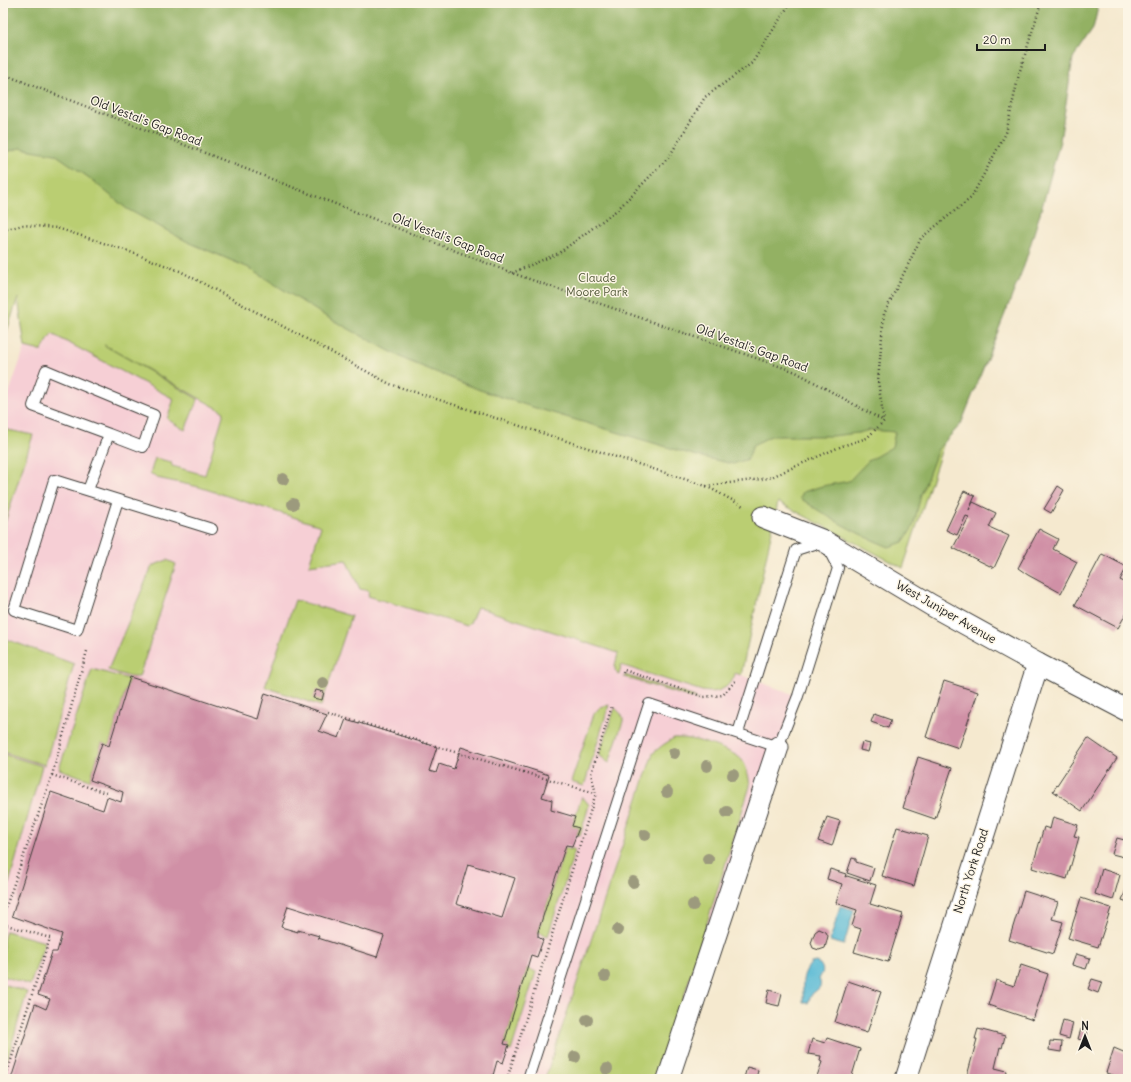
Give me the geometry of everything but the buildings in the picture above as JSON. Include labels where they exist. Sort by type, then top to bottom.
[{"type":"street","name":"West Juniper Avenue","points":[[763,517],[824,541],[931,605],[1038,664],[1128,711]]},
{"type":"street","name":"North York Road","points":[[906,1079],[1038,664]]},
{"type":"street","points":[[668,1079],[778,747]]},
{"type":"lane","points":[[46,370],[154,415],[143,447],[109,434],[33,406],[46,370]]},
{"type":"lane","points":[[88,490],[109,434]]},
{"type":"lane","points":[[118,500],[77,630],[14,610],[54,480],[212,529]]},
{"type":"lane","points":[[528,1079],[649,704],[778,747],[798,696],[838,568],[824,541],[796,550],[738,733]]},
{"type":"path","points":[[512,273],[559,253],[617,210],[669,157],[705,97],[752,63],[788,5],[793,3]]},
{"type":"path","points":[[706,486],[769,478],[842,446],[866,438],[884,421],[878,382],[884,314],[921,238],[971,198],[1006,134],[1019,74],[1041,3]]},
{"type":"path","name":"Old Vestal's Gap Road","points":[[3,74],[512,273],[796,372],[884,421]]},
{"type":"path","points":[[3,230],[23,225],[57,228],[125,250],[180,271],[390,384],[706,486],[763,517]]},
{"type":"path","points":[[3,915],[52,774],[87,651]]},
{"type":"path","points":[[623,674],[624,670],[704,697],[723,695],[737,679]]},
{"type":"path","points":[[507,1079],[596,793],[591,774],[612,706]]},
{"type":"path","points":[[328,712],[596,793]]},
{"type":"path","points":[[52,774],[106,793]]},
{"type":"path","points":[[3,924],[50,938],[5,1079]]},
{"type":"shaded area","points":[[18,297],[224,412],[741,675],[798,696],[668,1079],[3,1079],[3,410],[25,347]]},
{"type":"green space","points":[[3,3],[949,427],[903,568],[778,502],[741,675],[735,673],[734,678],[726,687],[718,691],[710,692],[702,691],[621,665],[619,675],[615,671],[618,653],[477,607],[470,623],[467,626],[368,596],[369,591],[360,589],[346,560],[309,565],[321,526],[199,487],[157,478],[150,474],[155,458],[171,462],[172,466],[205,475],[224,412],[104,345],[198,399],[185,430],[167,419],[174,399],[52,334],[42,350],[25,347],[18,298],[3,342]]},
{"type":"green space","name":"Claude Moore Park","points":[[3,3],[1099,3],[1093,29],[1073,58],[1060,141],[1024,266],[961,424],[938,449],[921,495],[913,527],[903,542],[889,547],[843,525],[800,498],[803,492],[822,486],[849,481],[868,461],[892,447],[895,432],[870,430],[832,436],[771,436],[753,445],[748,459],[733,464],[697,456],[529,406],[480,390],[406,360],[325,316],[249,268],[188,242],[127,209],[88,177],[55,154],[20,148],[3,153]]},
{"type":"green space","points":[[3,429],[33,435],[3,529]]},
{"type":"green space","points":[[167,560],[176,564],[139,677],[130,677],[108,670],[152,566]]},
{"type":"green space","points":[[295,600],[351,616],[321,706],[265,687]]},
{"type":"green space","points":[[3,638],[74,664],[45,765],[3,752]]},
{"type":"green space","points":[[92,669],[129,679],[109,746],[102,743],[90,780],[59,769]]},
{"type":"green space","points":[[625,675],[695,697],[698,700],[624,677]]},
{"type":"green space","points":[[609,705],[584,786],[571,782],[594,714],[600,707]]},
{"type":"green space","points":[[615,708],[622,715],[623,721],[609,763],[599,755]]},
{"type":"green space","points":[[674,738],[695,740],[733,753],[742,760],[750,786],[658,1079],[545,1079],[653,753]]},
{"type":"green space","points":[[3,754],[42,766],[8,887],[3,885]]},
{"type":"green space","points":[[582,796],[589,805],[580,836],[577,835],[579,828],[572,826]]},
{"type":"green space","points":[[565,848],[575,850],[548,936],[538,932]]},
{"type":"green space","points":[[6,931],[45,942],[30,985],[3,976],[3,940]]},
{"type":"green space","points":[[527,968],[536,972],[511,1051],[507,1050],[508,1045],[504,1044]]},
{"type":"green space","points":[[3,984],[27,992],[3,1074]]},
{"type":"water","points":[[840,906],[854,910],[844,945],[830,941]]},
{"type":"water","points":[[816,962],[820,964],[822,968],[819,979],[820,986],[812,994],[808,1003],[803,1003],[803,978],[811,963]]}]
